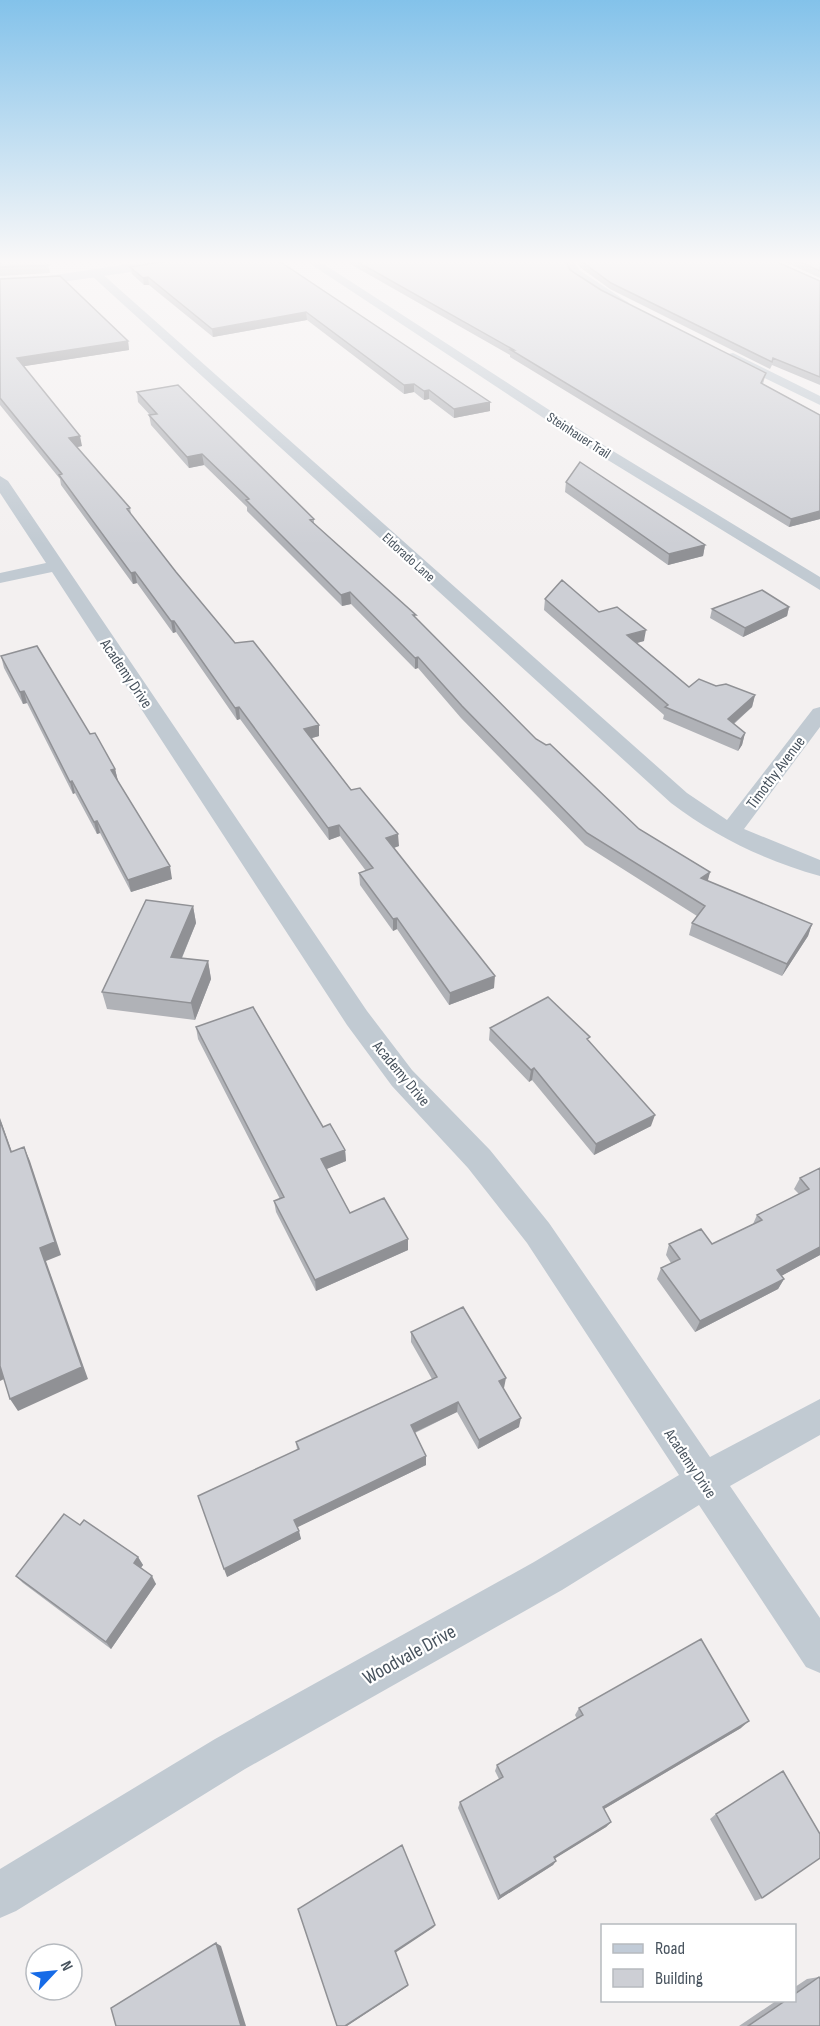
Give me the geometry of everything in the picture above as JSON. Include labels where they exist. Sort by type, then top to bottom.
[{"type":"street","name":"Eldorado Lane","points":[[187,356],[679,798],[710,823],[786,858],[820,868]]},
{"type":"street","name":"Steinhauer Trail","points":[[456,356],[603,451],[820,585]]},
{"type":"street","points":[[730,356],[819,399]]},
{"type":"street","name":"Academy Drive","points":[[0,481],[357,1018],[402,1078],[479,1159],[538,1233],[820,1653]]},
{"type":"street","points":[[0,578],[55,566]]},
{"type":"street","name":"Timothy Avenue","points":[[730,831],[820,713]]},
{"type":"street","name":"Woodvale Drive","points":[[0,1895],[230,1754],[548,1576],[703,1481],[820,1416]]},
{"type":"building","points":[[0,356],[33,356],[17,358],[80,436],[69,438],[130,508],[127,509],[235,643],[253,641],[319,725],[304,729],[351,790],[360,788],[398,834],[386,838],[495,976],[450,993],[397,918],[393,919],[359,873],[373,868],[339,825],[328,828],[239,707],[235,708],[174,621],[171,621],[135,572],[131,573],[59,475],[62,474],[0,398]]},
{"type":"building","points":[[364,356],[420,356],[490,402],[454,409],[429,390],[424,391],[414,384],[404,385]]},
{"type":"building","points":[[520,356],[731,356],[766,373],[761,383],[820,415],[820,511],[791,519]]},
{"type":"building","points":[[759,356],[820,356],[820,377],[773,358],[772,362]]},
{"type":"building","points":[[178,385],[314,519],[310,520],[416,615],[413,615],[536,739],[546,745],[550,744],[639,829],[710,872],[701,878],[812,924],[787,964],[692,923],[705,906],[587,833],[462,706],[418,657],[415,658],[350,592],[341,595],[246,500],[249,499],[202,454],[187,457],[149,415],[157,414],[137,392]]},
{"type":"building","points":[[580,462],[705,545],[669,554],[566,482]]},
{"type":"building","points":[[562,580],[599,612],[617,607],[646,630],[627,635],[689,687],[699,679],[716,686],[726,684],[755,695],[728,719],[745,733],[741,739],[665,707],[668,705],[545,599]]},
{"type":"building","points":[[762,590],[789,607],[745,628],[712,609]]},
{"type":"building","points":[[37,646],[90,734],[95,733],[115,769],[111,770],[170,866],[128,880],[97,821],[94,822],[72,781],[70,782],[24,691],[20,692],[1,656]]},
{"type":"building","points":[[146,900],[193,906],[171,957],[208,961],[191,1003],[102,992]]},
{"type":"building","points":[[548,997],[590,1037],[587,1039],[655,1115],[596,1144],[534,1068],[531,1070],[490,1028]]},
{"type":"building","points":[[253,1007],[323,1127],[330,1124],[345,1150],[321,1159],[350,1213],[384,1198],[408,1239],[315,1280],[274,1201],[284,1197],[196,1027]]},
{"type":"building","points":[[0,1121],[11,1152],[24,1147],[55,1242],[40,1248],[82,1367],[10,1399],[0,1366]]},
{"type":"building","points":[[820,1168],[820,1247],[777,1270],[784,1279],[700,1321],[661,1268],[680,1259],[669,1244],[701,1229],[712,1244],[762,1220],[757,1215],[809,1189],[800,1178]]},
{"type":"building","points":[[463,1307],[506,1378],[499,1381],[521,1418],[479,1440],[458,1402],[411,1425],[426,1456],[294,1520],[299,1531],[224,1569],[198,1496],[299,1449],[296,1442],[437,1377],[411,1332]]},
{"type":"building","points":[[64,1514],[80,1525],[84,1520],[138,1557],[134,1563],[152,1576],[106,1642],[16,1576]]},
{"type":"building","points":[[701,1639],[749,1721],[603,1807],[611,1822],[554,1857],[556,1861],[500,1896],[460,1802],[503,1777],[497,1765],[583,1715],[579,1708]]},
{"type":"building","points":[[783,1771],[820,1834],[820,1858],[762,1898],[716,1814]]},
{"type":"building","points":[[402,1845],[435,1925],[395,1951],[408,1985],[345,2026],[337,2026],[298,1909]]},
{"type":"building","points":[[216,1943],[241,2026],[116,2026],[111,2008]]},
{"type":"building","points":[[819,1977],[820,2026],[748,2026],[784,2002],[796,2002],[796,1993]]}]
